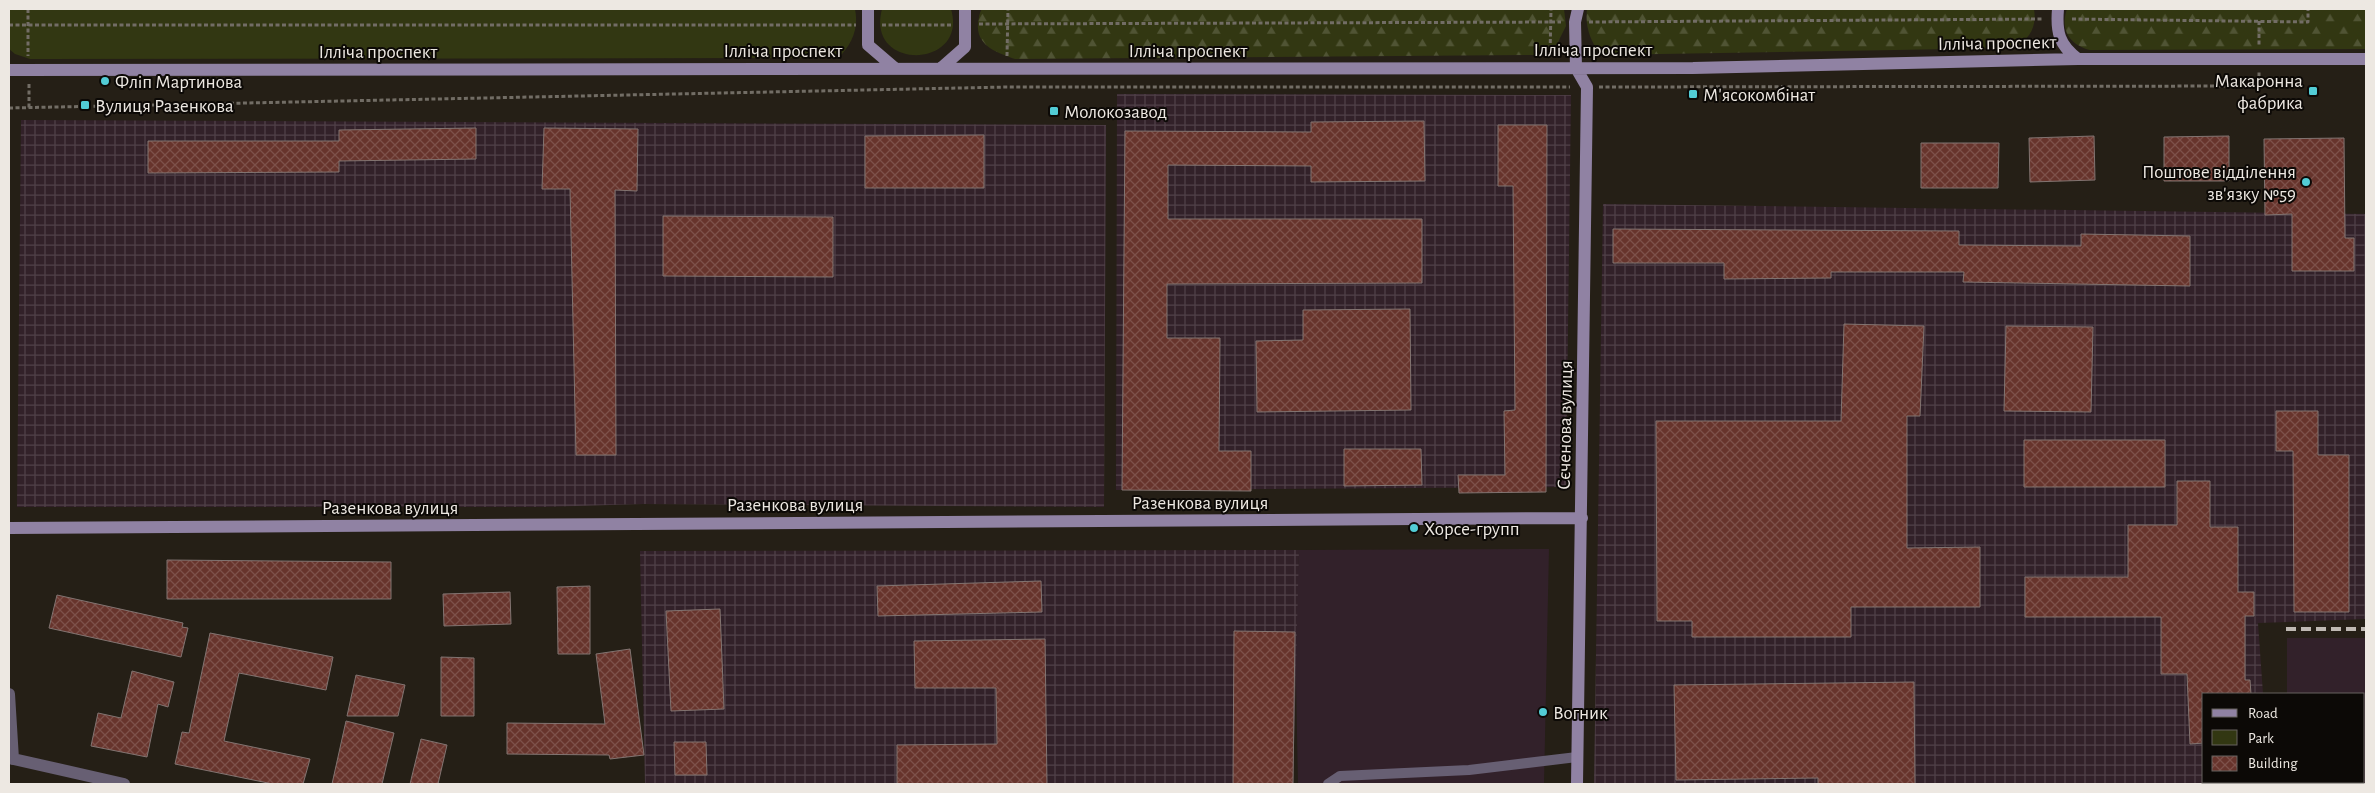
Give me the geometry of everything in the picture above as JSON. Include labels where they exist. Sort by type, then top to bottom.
[{"type":"main road","points":[[868,9],[868,45],[896,69]]},
{"type":"main road","points":[[940,69],[965,47],[965,9]]},
{"type":"main road","points":[[1578,9],[1575,22],[1576,68],[1587,87]]},
{"type":"main road","points":[[2058,14],[2061,43],[2078,59]]},
{"type":"main road","name":"Ілліча проспект","points":[[9,70],[1693,68],[2078,59],[2366,59]]},
{"type":"main road","name":"Сєченова вулиця","points":[[1577,784],[1587,87]]},
{"type":"main road","name":"Разенкова вулиця","points":[[9,528],[1582,518]]},
{"type":"street","points":[[9,694],[11,758],[124,784]]},
{"type":"lane","points":[[1328,784],[1340,776],[1469,770],[1578,757]]},
{"type":"path","points":[[1007,87],[1008,9]]},
{"type":"path","points":[[1550,87],[1551,9]]},
{"type":"path","points":[[9,25],[868,25],[1575,22],[2058,14],[2308,22],[2308,9]]},
{"type":"path","points":[[9,108],[1007,87],[2259,86]]},
{"type":"shaded area","points":[[1117,94],[1571,95],[1566,487],[1116,490]]},
{"type":"shaded area","points":[[21,120],[1106,125],[1104,507],[643,504],[544,507],[17,507]]},
{"type":"shaded area","points":[[1603,204],[2366,214],[2366,619],[2258,623],[2263,693],[2202,693],[2202,783],[2270,784],[1594,784]]},
{"type":"shaded area","points":[[1549,549],[1544,784],[1298,784],[1295,632],[1299,550]]},
{"type":"shaded area","points":[[1299,550],[1293,784],[645,784],[640,551]]},
{"type":"shaded area","points":[[2287,638],[2366,638],[2366,784],[2288,784],[2365,783],[2365,693],[2287,693]]},
{"type":"green space","points":[[9,9],[855,9],[856,23],[851,42],[838,58],[30,59],[15,54],[9,49]]},
{"type":"green space","points":[[882,9],[951,9],[953,29],[945,43],[933,52],[917,55],[901,53],[888,44],[881,30]]},
{"type":"green space","points":[[982,9],[1564,9],[1566,26],[1554,50],[1538,55],[1015,59],[995,51],[984,43],[978,32]]},
{"type":"green space","points":[[1587,9],[2034,9],[2035,16],[2033,28],[2027,38],[2011,48],[1600,55],[1589,33]]},
{"type":"green space","points":[[2067,9],[2366,9],[2366,49],[2090,50],[2077,44],[2068,35],[2065,23]]},
{"type":"building","points":[[1424,121],[1425,181],[1311,182],[1311,166],[1168,165],[1168,219],[1422,219],[1422,283],[1167,284],[1167,338],[1220,338],[1219,451],[1251,451],[1251,491],[1122,490],[1125,131],[1311,132],[1311,122]]},
{"type":"building","points":[[1498,125],[1547,125],[1546,492],[1459,493],[1458,475],[1505,475],[1504,411],[1515,410],[1513,186],[1498,186]]},
{"type":"building","points":[[476,128],[476,159],[339,161],[339,172],[148,173],[148,141],[339,141],[339,130]]},
{"type":"building","points":[[544,128],[638,129],[637,191],[615,190],[616,455],[576,455],[570,189],[542,189]]},
{"type":"building","points":[[984,135],[984,188],[865,188],[865,136]]},
{"type":"building","points":[[2094,136],[2095,180],[2030,182],[2029,138]]},
{"type":"building","points":[[2229,136],[2229,181],[2164,181],[2164,137]]},
{"type":"building","points":[[2344,138],[2345,238],[2354,238],[2354,271],[2292,271],[2292,214],[2265,215],[2264,139]]},
{"type":"building","points":[[1921,143],[1999,143],[1998,188],[1921,188]]},
{"type":"building","points":[[663,216],[833,217],[833,277],[663,276]]},
{"type":"building","points":[[1613,229],[1959,231],[1959,245],[2081,246],[2081,234],[2190,236],[2190,286],[1963,282],[1964,272],[1831,272],[1831,278],[1724,279],[1724,263],[1613,263]]},
{"type":"building","points":[[1410,309],[1411,410],[1257,412],[1256,341],[1303,340],[1303,310]]},
{"type":"building","points":[[1844,324],[1924,326],[1920,416],[1907,416],[1907,548],[1980,547],[1980,607],[1851,607],[1851,637],[1692,637],[1692,621],[1657,621],[1656,421],[1841,421]]},
{"type":"building","points":[[2006,326],[2093,327],[2091,412],[2004,411]]},
{"type":"building","points":[[2276,411],[2318,411],[2318,455],[2349,455],[2349,612],[2294,612],[2293,451],[2276,451]]},
{"type":"building","points":[[2024,440],[2165,440],[2165,487],[2024,487]]},
{"type":"building","points":[[1344,449],[1421,449],[1422,485],[1344,486]]},
{"type":"building","points":[[2177,481],[2210,481],[2210,527],[2238,527],[2238,592],[2254,592],[2254,616],[2245,616],[2245,680],[2250,680],[2251,693],[2202,693],[2202,743],[2190,744],[2187,674],[2161,674],[2161,617],[2025,617],[2025,577],[2128,577],[2128,525],[2177,525]]},
{"type":"building","points":[[167,560],[391,562],[391,599],[167,599]]},
{"type":"building","points":[[1041,581],[1042,612],[878,616],[877,586]]},
{"type":"building","points":[[590,586],[590,654],[558,654],[557,587]]},
{"type":"building","points":[[510,592],[511,624],[444,626],[443,594]]},
{"type":"building","points":[[57,595],[183,623],[182,627],[188,628],[181,657],[49,628]]},
{"type":"building","points":[[720,609],[724,709],[671,711],[666,611]]},
{"type":"building","points":[[1234,631],[1295,632],[1293,784],[1233,784]]},
{"type":"building","points":[[210,633],[333,657],[326,690],[239,673],[224,741],[310,759],[303,784],[273,784],[175,764],[182,732],[189,733]]},
{"type":"building","points":[[1045,639],[1047,784],[897,784],[897,745],[997,744],[996,688],[915,688],[914,641]]},
{"type":"building","points":[[630,649],[644,755],[610,759],[609,755],[507,754],[507,723],[605,724],[596,654]]},
{"type":"building","points":[[441,657],[474,658],[474,716],[441,716]]},
{"type":"building","points":[[132,671],[174,682],[168,707],[158,704],[147,757],[91,746],[98,713],[121,718]]},
{"type":"building","points":[[356,675],[405,685],[398,716],[347,716]]},
{"type":"building","points":[[1914,682],[1915,784],[1818,784],[1818,778],[1676,780],[1674,685]]},
{"type":"building","points":[[346,721],[394,733],[382,784],[332,784]]},
{"type":"building","points":[[421,739],[447,745],[438,784],[410,784]]},
{"type":"building","points":[[674,742],[706,742],[707,775],[675,775]]},
{"type":"railway","points":[[2286,629],[2366,629]]},
{"type":"place","name":"Фліп Мартинова","points":[[105,81]]},
{"type":"place","name":"Макаронна фабрика","points":[[2313,91]]},
{"type":"place","name":"М'ясокомбінат","points":[[1693,94]]},
{"type":"place","name":"Вулиця Разенкова","points":[[85,105]]},
{"type":"place","name":"Молокозавод","points":[[1054,111]]},
{"type":"place","name":"Поштове відділення зв'язку №59","points":[[2306,182]]},
{"type":"place","name":"Хорсе-групп","points":[[1414,528]]},
{"type":"place","name":"Вогник","points":[[1543,712]]}]
